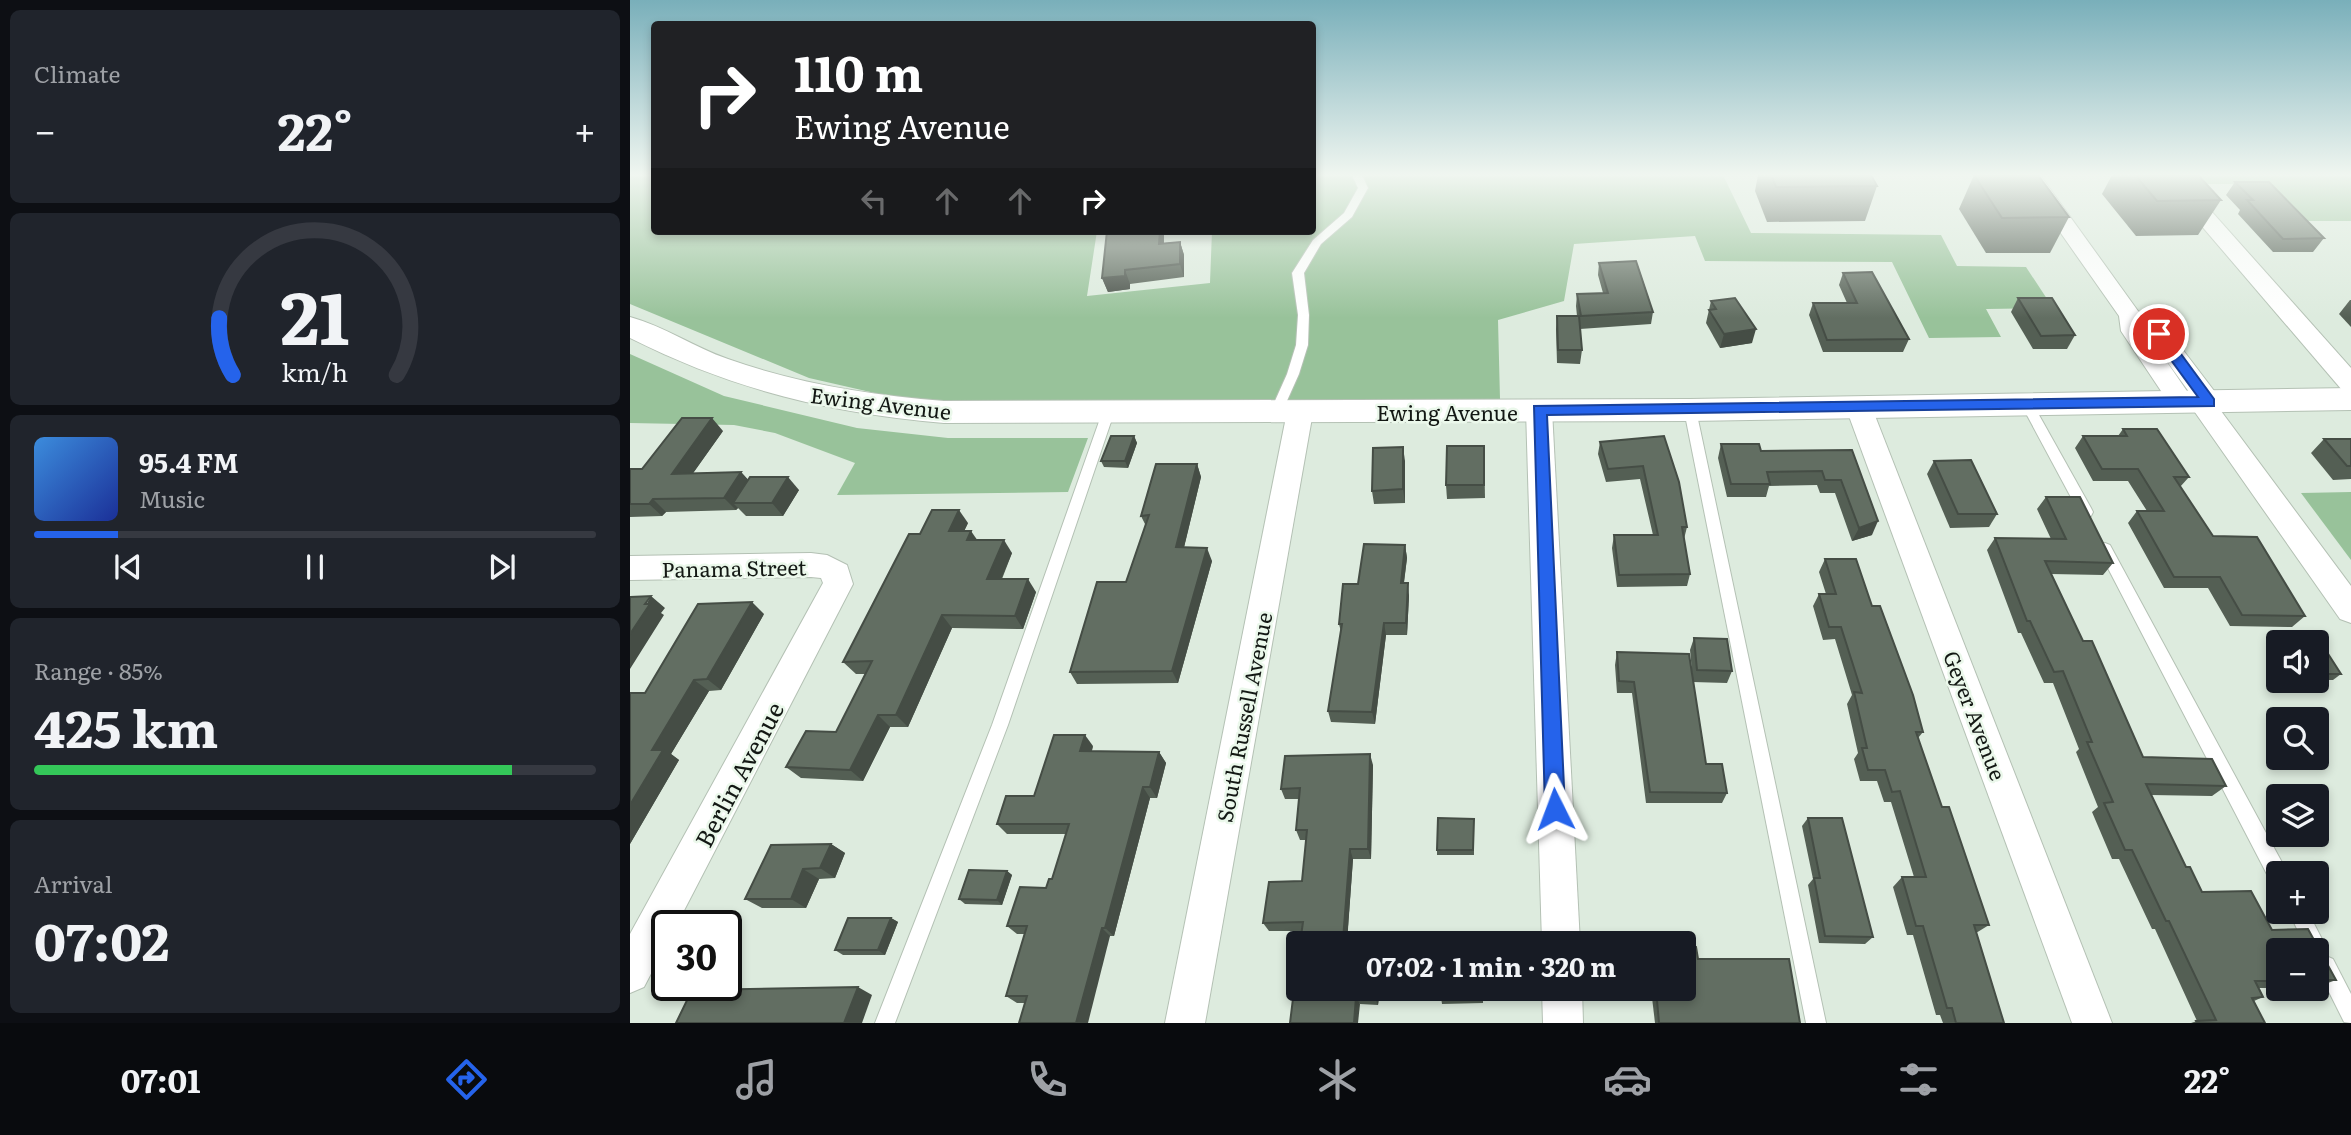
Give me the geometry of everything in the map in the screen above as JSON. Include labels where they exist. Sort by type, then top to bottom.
[{"type":"street","points":[[2064,223],[2130,316],[2133,331],[2197,402],[2351,610]]},
{"type":"street","points":[[2210,223],[2351,384]]},
{"type":"street","name":"Ewing Avenue","points":[[635,329],[711,364],[755,380],[841,400],[944,412],[1690,410],[2351,399]]},
{"type":"street","name":"Geyer Avenue","points":[[1859,408],[2092,1023]]},
{"type":"street","points":[[1539,410],[1561,931]]},
{"type":"street","name":"South Russell Avenue","points":[[1185,1023],[1288,412]]},
{"type":"street","name":"Panama Street","points":[[633,572],[811,565],[827,567],[836,573]]},
{"type":"street","name":"Berlin Avenue","points":[[630,973],[833,598],[838,584],[836,573]]},
{"type":"street","points":[[1562,1001],[1563,1023]]},
{"type":"lane","points":[[1288,412],[1294,373],[1306,338],[1306,314],[1298,274],[1317,242],[1339,223]]},
{"type":"lane","points":[[2028,406],[2271,861]]},
{"type":"lane","points":[[1690,410],[1816,1023]]},
{"type":"lane","points":[[885,1023],[1000,725],[1108,413]]},
{"type":"lane","points":[[2304,924],[2351,1015]]},
{"type":"green space","points":[[630,223],[651,223],[651,235],[1096,235],[1087,296],[1210,283],[1212,235],[1316,235],[1316,223],[1746,223],[1751,233],[1941,235],[1957,266],[2026,267],[2053,308],[1986,309],[2001,337],[1929,338],[1892,262],[1705,261],[1695,236],[1574,244],[1564,301],[1498,320],[1500,399],[981,403],[901,399],[809,378],[630,304]]},
{"type":"green space","points":[[630,354],[724,396],[857,428],[948,438],[1088,438],[1068,492],[837,495],[855,463],[775,433],[734,425],[630,423]]},
{"type":"green space","points":[[2351,492],[2351,560],[2301,493]]},
{"type":"building","points":[[2268,223],[2309,223],[2324,238],[2283,239]]},
{"type":"building","points":[[1107,235],[1160,235],[1159,244],[1180,242],[1180,264],[1125,270],[1125,276],[1102,278]]},
{"type":"building","points":[[1636,261],[1653,312],[1581,316],[1577,294],[1608,293],[1599,263]]},
{"type":"building","points":[[1872,272],[1909,339],[1827,340],[1813,303],[1857,303],[1843,273]]},
{"type":"building","points":[[1735,298],[1756,329],[1724,334],[1709,310],[1716,309],[1711,301]]},
{"type":"building","points":[[2018,298],[2052,298],[2075,335],[2041,336]]},
{"type":"building","points":[[1557,316],[1579,316],[1582,350],[1558,350]]},
{"type":"building","points":[[682,418],[712,418],[672,474],[741,472],[724,498],[653,499],[649,504],[630,504],[630,469],[642,469]]},
{"type":"building","points":[[2123,429],[2157,429],[2189,477],[2174,477],[2213,536],[2257,537],[2305,616],[2242,615],[2220,577],[2174,577],[2137,511],[2164,511],[2138,469],[2102,469],[2083,436],[2127,436]]},
{"type":"building","points":[[1111,436],[1134,436],[1125,461],[1101,461]]},
{"type":"building","points":[[1664,436],[1679,482],[1687,527],[1682,527],[1690,574],[1619,575],[1614,535],[1658,535],[1643,466],[1608,469],[1600,442]]},
{"type":"building","points":[[2324,439],[2351,439],[2351,466],[2347,466]]},
{"type":"building","points":[[1721,444],[1759,444],[1761,451],[1852,450],[1878,521],[1859,528],[1841,480],[1825,480],[1822,471],[1767,472],[1770,484],[1731,484]]},
{"type":"building","points":[[1447,446],[1484,446],[1484,485],[1446,485]]},
{"type":"building","points":[[1403,447],[1403,489],[1372,491],[1373,448]]},
{"type":"building","points":[[1971,460],[1997,514],[1958,514],[1934,461]]},
{"type":"building","points":[[1156,464],[1197,464],[1176,547],[1207,548],[1172,671],[1070,672],[1097,582],[1126,582],[1149,515],[1141,516]]},
{"type":"building","points":[[750,477],[788,477],[772,503],[733,503]]},
{"type":"building","points":[[2046,497],[2080,497],[2113,563],[2045,561],[2083,641],[2092,641],[2143,757],[2212,759],[2226,786],[2146,784],[2186,867],[2190,867],[2202,892],[2251,891],[2266,919],[2266,924],[2272,930],[2308,929],[2313,938],[2266,938],[2266,981],[2255,981],[2263,997],[2252,998],[2265,1023],[2197,1023],[2196,1021],[2216,1020],[2132,850],[2125,850],[2104,803],[2113,802],[2087,742],[2092,742],[2063,671],[2054,672],[2030,621],[2027,621],[1995,538],[2066,539]]},
{"type":"building","points":[[932,510],[959,510],[949,531],[971,531],[967,540],[1004,540],[987,579],[1028,579],[1015,616],[942,615],[896,715],[878,715],[850,770],[786,767],[806,731],[836,732],[872,661],[843,662],[909,534],[920,534]]},
{"type":"building","points":[[1364,544],[1405,545],[1401,583],[1408,583],[1406,623],[1384,623],[1372,712],[1328,711],[1342,624],[1339,624],[1343,584],[1358,584]]},
{"type":"building","points":[[1825,559],[1856,559],[1872,606],[1880,606],[1913,695],[1923,732],[1916,732],[1942,807],[1949,807],[1989,925],[1974,925],[2004,1023],[1956,1023],[1952,1008],[1947,1008],[1923,926],[1916,926],[1902,877],[1926,877],[1900,791],[1892,792],[1885,770],[1868,770],[1862,748],[1867,748],[1854,692],[1862,693],[1841,627],[1829,627],[1819,594],[1836,594]]},
{"type":"building","points":[[651,596],[645,604],[650,604],[630,634],[630,597]]},
{"type":"building","points":[[752,602],[707,679],[694,680],[652,750],[663,750],[630,805],[630,693],[645,693],[698,604]]},
{"type":"building","points":[[1694,638],[1727,639],[1732,671],[1697,670]]},
{"type":"building","points":[[1617,652],[1689,654],[1706,764],[1722,764],[1727,793],[1650,792],[1634,682],[1619,681]]},
{"type":"building","points":[[2329,655],[2341,674],[2329,674]]},
{"type":"building","points":[[1054,735],[1085,735],[1080,751],[1159,752],[1150,787],[1143,787],[1076,1023],[1019,1023],[1027,996],[1006,996],[1027,926],[1007,926],[1020,887],[1046,888],[1049,879],[1052,879],[1069,824],[997,824],[1006,796],[1034,796]]},
{"type":"building","points":[[1370,754],[1368,849],[1350,849],[1344,931],[1302,931],[1303,922],[1263,923],[1269,882],[1302,881],[1307,830],[1296,830],[1300,788],[1281,789],[1285,756]]},
{"type":"building","points":[[1438,818],[1474,819],[1473,850],[1437,850]]},
{"type":"building","points":[[1808,818],[1842,818],[1873,937],[1825,936],[1814,878],[1820,878]]},
{"type":"building","points":[[831,844],[820,868],[803,869],[791,899],[745,899],[771,845]]},
{"type":"building","points":[[969,870],[1007,871],[997,900],[959,899]]},
{"type":"building","points":[[848,918],[891,918],[878,950],[835,950]]},
{"type":"building","points":[[1696,947],[1698,959],[1789,959],[1800,1023],[1659,1023],[1657,1001],[1696,1001]]},
{"type":"building","points":[[2329,967],[2336,980],[2329,980]]},
{"type":"building","points":[[858,987],[844,1023],[676,1023],[687,1001],[742,1001],[742,989]]},
{"type":"building","points":[[1293,1001],[1356,1001],[1354,1023],[1290,1023]]},
{"type":"route","points":[[1555,809],[1539,410],[1835,409],[2209,402],[2159,334]]}]
